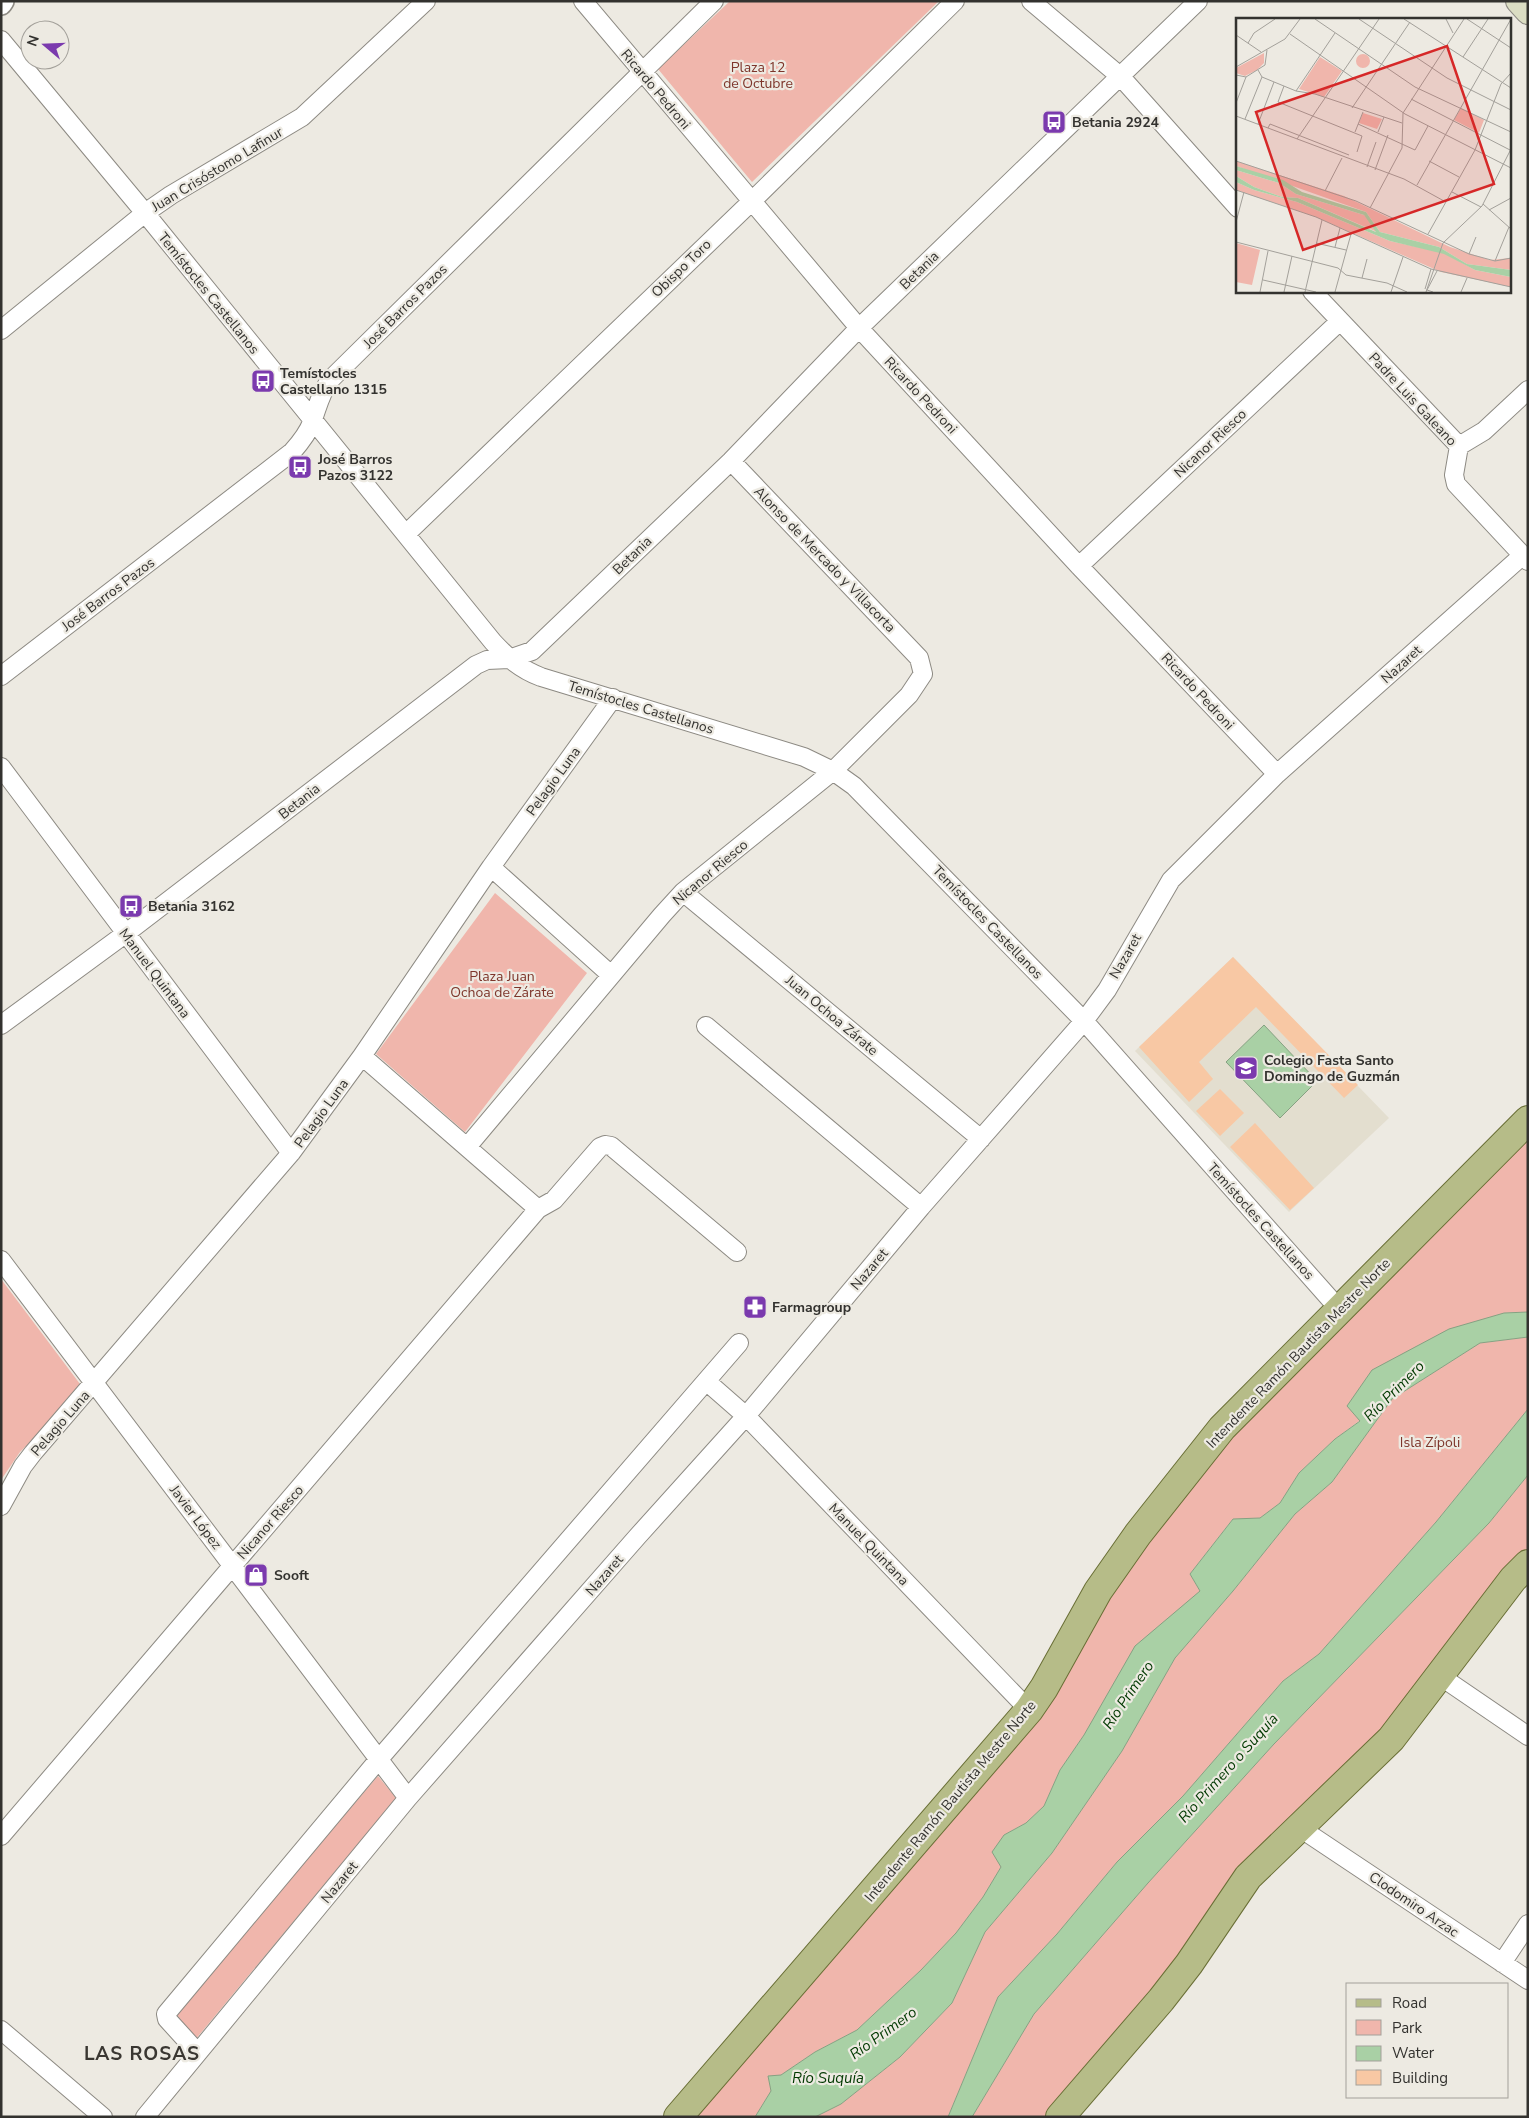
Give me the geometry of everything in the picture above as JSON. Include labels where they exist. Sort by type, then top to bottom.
[{"type":"main road","points":[[1518,1],[1528,12]]},
{"type":"main road","name":"Intendente Ramón Bautista Mestre Norte","points":[[678,2117],[1029,1710],[1044,1688],[1098,1591],[1138,1534],[1222,1428],[1528,1120]]},
{"type":"main road","points":[[1060,2117],[1172,1986],[1248,1878],[1391,1739],[1440,1676],[1523,1577]]},
{"type":"street","name":"Juan Crisóstomo Lafinur","points":[[1,330],[145,213],[302,117],[426,1]]},
{"type":"street","name":"Ricardo Pedroni","points":[[583,1],[750,202],[859,328],[1079,566],[1277,774]]},
{"type":"street","name":"José Barros Pazos","points":[[1,676],[292,452],[303,439],[312,422],[318,400],[330,380],[714,1]]},
{"type":"street","name":"Obispo Toro","points":[[406,534],[955,1]]},
{"type":"street","points":[[1030,1],[1121,77],[1236,206]]},
{"type":"street","name":"Betania","points":[[1,1025],[125,934],[476,665],[487,660],[509,659],[532,651],[731,461],[859,328],[1198,1]]},
{"type":"street","name":"Temístocles Castellanos","points":[[1,40],[145,213],[312,422],[509,659],[521,668],[541,677],[804,757],[833,771],[854,786],[1084,1021],[1339,1309]]},
{"type":"street","name":"Padre Luis Galeano","points":[[1313,292],[1459,446],[1454,475],[1456,484],[1525,558]]},
{"type":"street","name":"Nicanor Riesco","points":[[1079,566],[1340,321]]},
{"type":"street","points":[[1459,446],[1484,431],[1528,390]]},
{"type":"street","name":"Alonso de Mercado y Villacorta","points":[[731,461],[919,658]]},
{"type":"street","name":"Nazaret","points":[[145,2117],[408,1798],[746,1416],[921,1207],[1084,1021],[1107,990],[1171,880],[1277,774],[1525,558]]},
{"type":"street","name":"Nicanor Riesco","points":[[466,1148],[683,892],[833,771],[913,690],[923,674],[919,658]]},
{"type":"street","name":"Pelagio Luna","points":[[1,1506],[23,1466],[33,1453],[291,1153],[362,1056],[491,867],[613,698]]},
{"type":"street","name":"Manuel Quintana","points":[[1,768],[291,1153]]},
{"type":"street","points":[[491,867],[611,975]]},
{"type":"street","name":"Juan Ochoa Zárate","points":[[683,892],[981,1139]]},
{"type":"street","points":[[706,1026],[921,1207]]},
{"type":"street","points":[[362,1056],[538,1209]]},
{"type":"street","name":"Nicanor Riesco","points":[[1,1836],[538,1209],[554,1200],[600,1147],[605,1145],[611,1146],[737,1252]]},
{"type":"street","name":"Javier López","points":[[1,1260],[408,1798]]},
{"type":"street","points":[[197,2052],[167,2019],[166,2014],[378,1759],[739,1344]]},
{"type":"street","name":"Manuel Quintana","points":[[706,1381],[746,1416],[1029,1710]]},
{"type":"street","points":[[1440,1676],[1528,1736]]},
{"type":"street","name":"Clodomiro Arzac","points":[[1300,1828],[1528,1980]]},
{"type":"street","points":[[1502,1963],[1528,1924]]},
{"type":"street","points":[[1,2030],[103,2117]]},
{"type":"shaded area","name":"Colegio Fasta Santo Domingo de Guzmán","points":[[1233,957],[1389,1118],[1289,1212],[1135,1051]]},
{"type":"green space","name":"Plaza 12 de Octubre","points":[[730,1],[939,1],[752,182],[658,69]]},
{"type":"green space","name":"Plaza Juan Ochoa de Zárate","points":[[495,893],[587,973],[465,1132],[376,1054]]},
{"type":"green space","points":[[1528,1120],[1528,1312],[1504,1313],[1335,1439],[1299,1473],[1280,1503],[1260,1518],[1232,1520],[1190,1574],[1200,1591],[1185,1605],[1084,1735],[1060,1770],[1044,1806],[1026,1823],[1004,1835],[1001,1867],[983,1897],[956,1933],[921,1970],[857,2030],[815,2052],[781,2075],[755,2117],[678,2117],[1014,1729],[1138,1534]]},
{"type":"green space","points":[[1,1279],[80,1384],[79,1394],[20,1452],[1,1480]]},
{"type":"green space","name":"Isla Zípoli","points":[[1528,1337],[1528,1409],[1436,1522],[1319,1654],[1283,1681],[1183,1796],[1117,1862],[1057,1934],[998,1997],[948,2117],[815,2117],[841,2104],[900,2057],[952,2003],[985,1932],[1052,1853],[1122,1751],[1175,1658],[1233,1591],[1295,1514],[1332,1482],[1392,1399],[1480,1343]]},
{"type":"green space","points":[[1528,1475],[1528,1564],[1300,1828],[1060,2117],[972,2117],[1034,2014],[1148,1883],[1274,1744],[1489,1523]]},
{"type":"green space","points":[[378,1776],[396,1798],[195,2040],[177,2025],[176,2012]]},
{"type":"water","points":[[1264,1025],[1317,1081],[1280,1118],[1226,1062]]},
{"type":"water","name":"Río Suquía","points":[[1528,1312],[1528,1337],[1480,1343],[1392,1399],[1332,1482],[1295,1514],[1233,1591],[1175,1658],[1122,1751],[1052,1853],[985,1932],[952,2003],[900,2057],[841,2104],[815,2117],[755,2117],[771,2091],[768,2076],[781,2075],[815,2052],[857,2030],[921,1970],[956,1933],[983,1897],[1001,1867],[992,1852],[1004,1835],[1026,1823],[1044,1806],[1060,1770],[1084,1735],[1135,1646],[1200,1591],[1190,1574],[1233,1519],[1260,1518],[1280,1503],[1299,1473],[1335,1439],[1360,1421],[1347,1406],[1372,1370],[1449,1329],[1504,1313]]},
{"type":"water","name":"Río Primero o Suquía","points":[[1528,1409],[1528,1475],[1489,1523],[1274,1744],[1148,1883],[1034,2014],[972,2117],[948,2117],[998,1997],[1057,1934],[1117,1862],[1183,1796],[1283,1681],[1319,1654],[1436,1522]]},
{"type":"building","points":[[1233,957],[1358,1085],[1344,1098],[1256,1007],[1199,1062],[1213,1079],[1189,1102],[1139,1047]]},
{"type":"building","points":[[1220,1089],[1244,1113],[1220,1136],[1196,1111]]},
{"type":"building","points":[[1255,1123],[1314,1188],[1290,1210],[1230,1147]]},
{"type":"place","name":"Betania 2924","points":[[1054,122]]},
{"type":"place","name":"Temístocles Castellano 1315","points":[[263,381]]},
{"type":"place","name":"José Barros Pazos 3122","points":[[300,467]]},
{"type":"place","name":"Betania 3162","points":[[131,906]]},
{"type":"place","name":"Colegio Fasta Santo Domingo de Guzmán","points":[[1246,1068]]},
{"type":"place","name":"Farmagroup","points":[[755,1307]]},
{"type":"place","name":"Sooft","points":[[256,1575]]},
{"type":"district","name":"LAS ROSAS","points":[[142,2053]]},
{"type":"water label","name":"Río Primero","points":[[1394,1391]]},
{"type":"water label","name":"Río Primero","points":[[1128,1695]]},
{"type":"water label","name":"Río Primero","points":[[883,2033]]}]
